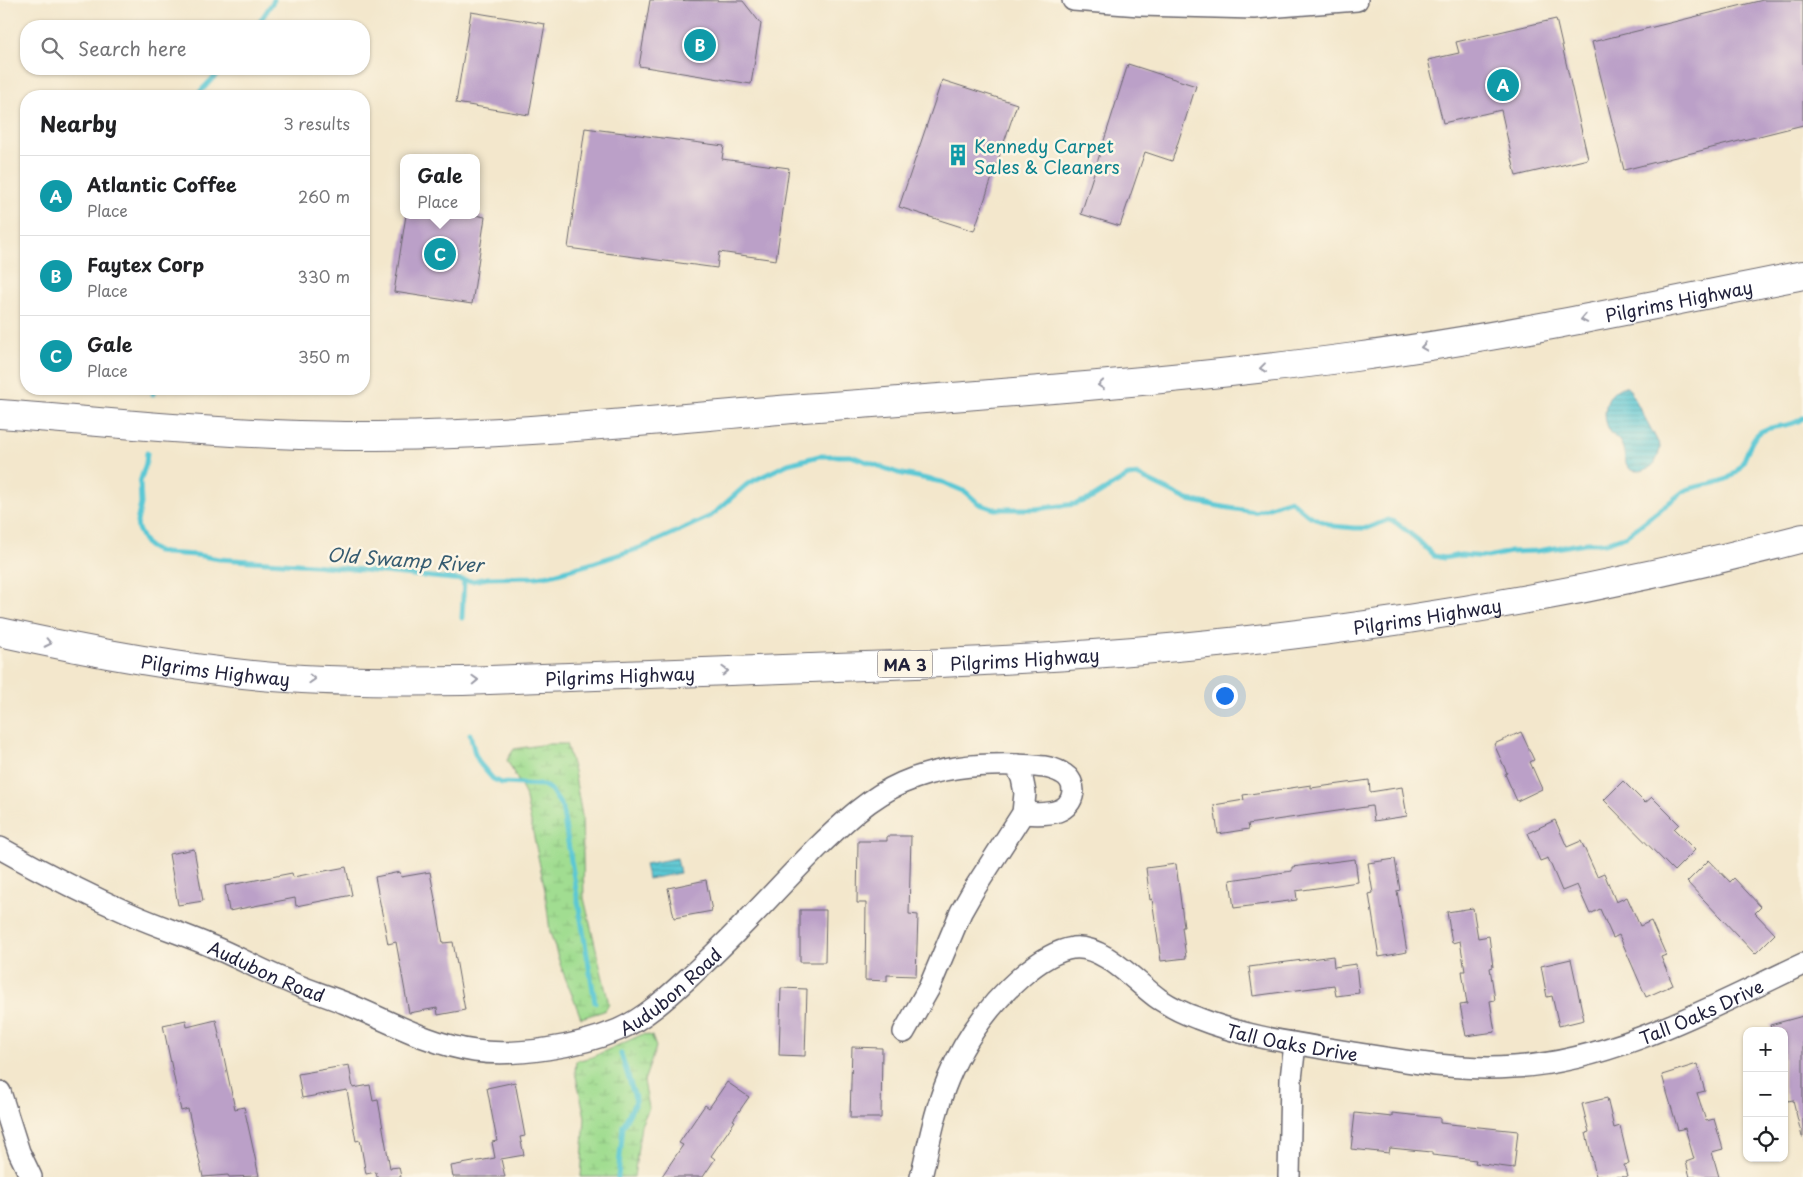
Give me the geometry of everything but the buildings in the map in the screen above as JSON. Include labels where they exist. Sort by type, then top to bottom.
[{"type":"highway","name":"Pilgrims Highway","points":[[0,414],[236,432],[384,436],[534,429],[976,395],[1228,372],[1416,348],[1594,317],[1803,275]]},
{"type":"highway","name":"Pilgrims Highway","points":[[0,632],[69,647],[183,667],[267,676],[337,680],[463,681],[957,662],[1141,650],[1398,620],[1572,591],[1693,566],[1803,538]]},
{"type":"street","points":[[1073,0],[1140,5],[1240,3],[1254,8],[1358,0]]},
{"type":"street","name":"Audubon Road","points":[[0,848],[42,872],[134,916],[215,948],[285,980],[453,1047],[496,1053],[556,1047],[593,1038],[618,1030],[643,1015],[674,991],[714,955],[826,839],[862,808],[889,789],[923,775],[959,766],[983,764],[1052,769],[1069,778],[1073,785],[1074,794],[1066,807],[1049,813],[1023,813]]},
{"type":"street","points":[[904,1032],[929,988],[961,912],[1023,813],[1025,793],[1022,778],[1016,766]]},
{"type":"street","name":"Tall Oaks Drive","points":[[921,1177],[938,1109],[948,1079],[964,1046],[983,1018],[1009,987],[1033,966],[1063,951],[1084,948],[1103,956],[1160,1000],[1182,1012],[1229,1029],[1295,1044],[1421,1064],[1468,1068],[1511,1068],[1547,1064],[1593,1054],[1636,1039],[1713,1006],[1803,964]]},
{"type":"street","points":[[1289,1177],[1291,1079],[1295,1044]]},
{"type":"street","points":[[0,1092],[19,1152],[31,1177]]},
{"type":"street","points":[[14,1177],[17,1172],[19,1152]]},
{"type":"green space","points":[[547,744],[566,744],[574,771],[582,816],[584,898],[609,1004],[604,1011],[581,1018],[561,967],[550,932],[545,890],[525,794],[507,760],[514,749]]},
{"type":"green space","points":[[643,1034],[652,1036],[656,1047],[644,1081],[649,1108],[641,1125],[634,1177],[581,1177],[585,1117],[575,1072],[576,1061],[592,1057]]},
{"type":"water","points":[[1627,387],[1630,390],[1660,446],[1654,464],[1642,471],[1632,470],[1627,466],[1623,448],[1608,428],[1606,421],[1605,414],[1608,401],[1616,390]]},
{"type":"water","points":[[677,858],[680,873],[648,879],[645,864]]},
{"type":"waterway","name":"Old Swamp River","points":[[261,20],[274,0]]},
{"type":"waterway","name":"Old Swamp River","points":[[202,90],[216,75]]},
{"type":"waterway","name":"Old Swamp River","points":[[147,453],[140,482],[141,504],[137,522],[143,539],[148,546],[156,551],[219,559],[313,565],[472,581],[488,578],[550,575],[643,547],[711,516],[746,485],[757,479],[788,464],[819,456],[851,456],[898,473],[942,482],[966,492],[979,504],[994,509],[1036,509],[1075,504],[1090,499],[1128,476],[1137,475],[1188,500],[1223,507],[1255,512],[1290,500],[1308,515],[1333,526],[1367,528],[1388,520],[1395,522],[1418,540],[1434,556],[1444,558],[1461,555],[1488,557],[1510,552],[1537,551],[1586,543],[1606,543],[1626,536],[1684,491],[1730,477],[1743,463],[1753,439],[1762,431],[1793,423],[1803,418]]},
{"type":"waterway","points":[[462,618],[464,581]]},
{"type":"waterway","points":[[470,734],[475,754],[480,764],[493,779],[502,783],[543,785],[551,790],[562,807],[595,1002]]},
{"type":"waterway","points":[[618,1177],[623,1126],[636,1101],[621,1054]]},
{"type":"place","name":"Faytex Corp","points":[[700,45]]},
{"type":"place","name":"Atlantic Coffee","points":[[1503,85]]},
{"type":"place","name":"Kennedy Carpet Sales & Cleaners","points":[[958,155]]},
{"type":"place","name":"Gale","points":[[440,254]]}]
